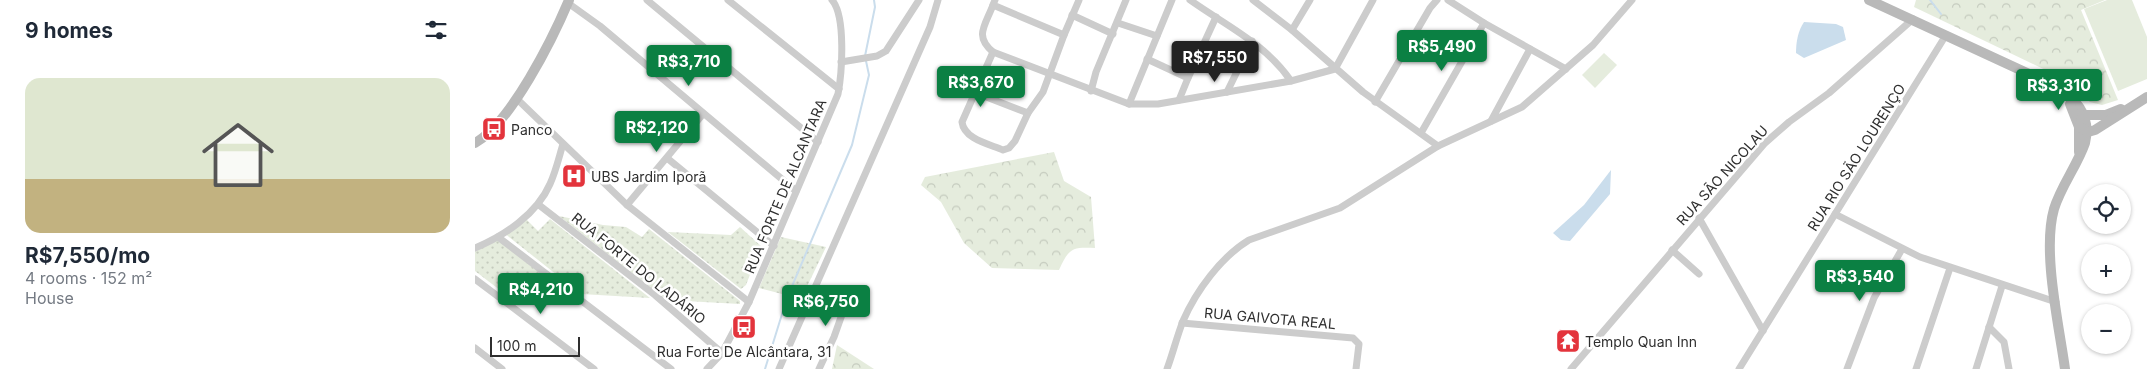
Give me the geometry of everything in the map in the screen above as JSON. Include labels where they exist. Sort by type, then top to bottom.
[{"type":"main road","points":[[1869,0],[2057,87],[2084,120],[2104,126],[2147,97]]},
{"type":"main road","points":[[475,143],[493,129],[516,98],[550,40],[569,1]]},
{"type":"main road","points":[[2084,120],[2132,106]]},
{"type":"main road","points":[[2065,369],[2052,261],[2051,222],[2055,208],[2078,158],[2084,120]]},
{"type":"street","points":[[647,0],[818,142]]},
{"type":"street","points":[[728,0],[839,89]]},
{"type":"street","name":"RUA FORTE DE ALCANTARA","points":[[707,369],[722,353],[749,302],[839,89],[841,62],[839,13],[832,0]]},
{"type":"street","points":[[841,62],[877,56],[886,51],[919,0]]},
{"type":"street","points":[[779,369],[929,27],[938,0]]},
{"type":"street","points":[[993,52],[962,122],[962,128],[967,134],[1003,150],[1009,148],[1015,141],[1028,113],[1043,92],[1048,74],[1079,0]]},
{"type":"street","points":[[1091,91],[1096,72],[1126,0]]},
{"type":"street","points":[[1129,104],[1173,0]]},
{"type":"street","points":[[1189,0],[1252,41],[1283,69],[1291,81]]},
{"type":"street","points":[[1253,0],[1292,30],[1375,102],[1438,146]]},
{"type":"street","points":[[1292,30],[1310,0]]},
{"type":"street","points":[[1064,35],[994,3],[982,36],[985,45],[993,52],[1091,91],[1129,104],[1158,104],[1291,81],[1335,68],[1373,0]]},
{"type":"street","points":[[1375,102],[1426,14],[1437,0]]},
{"type":"street","points":[[1448,0],[1484,23],[1566,69]]},
{"type":"street","points":[[1167,369],[1182,323],[1197,295],[1237,247],[1249,240],[1340,208],[1438,146],[1522,107],[1593,45],[1632,0]]},
{"type":"street","points":[[569,1],[797,191]]},
{"type":"street","points":[[1072,15],[1113,34]]},
{"type":"street","points":[[1179,100],[1216,17]]},
{"type":"street","name":"RUA SÃO NICOLAU","points":[[1571,369],[1699,218],[1777,131],[1829,93],[1913,19]]},
{"type":"street","points":[[1118,23],[1157,36]]},
{"type":"street","points":[[1421,133],[1484,23]]},
{"type":"street","name":"RUA RIO SÃO LOURENÇO","points":[[1739,369],[1946,35]]},
{"type":"street","points":[[1227,92],[1252,41]]},
{"type":"street","points":[[1491,121],[1530,49]]},
{"type":"street","points":[[1147,59],[1188,78]]},
{"type":"street","points":[[976,93],[1028,113]]},
{"type":"street","points":[[516,98],[627,205],[749,302]]},
{"type":"street","points":[[627,205],[703,114]]},
{"type":"street","points":[[475,248],[498,237],[539,204],[550,185],[563,144]]},
{"type":"street","points":[[667,158],[774,246]]},
{"type":"street","name":"RUA FORTE DO LADÁRIO","points":[[539,204],[655,295],[722,353]]},
{"type":"street","points":[[1835,214],[1903,249],[1950,268],[2056,302]]},
{"type":"street","points":[[1699,218],[1763,331]]},
{"type":"street","points":[[498,237],[671,369]]},
{"type":"street","points":[[1847,369],[1874,298],[1903,249]]},
{"type":"street","points":[[1672,250],[1699,274]]},
{"type":"street","points":[[1917,369],[1950,268]]},
{"type":"street","points":[[475,279],[594,369]]},
{"type":"street","points":[[1976,369],[2003,286]]},
{"type":"street","points":[[819,369],[834,337],[850,292]]},
{"type":"street","name":"RUA GAIVOTA REAL","points":[[1182,323],[1356,339],[1359,344],[1356,369]]},
{"type":"street","points":[[1989,328],[2003,342],[2009,369]]},
{"type":"street","points":[[475,348],[502,369]]},
{"type":"green space","points":[[1916,0],[2105,0],[2081,10],[2118,100],[2102,105],[2090,102],[2060,77],[1914,7]]},
{"type":"green space","points":[[2107,0],[2132,0],[2147,37],[2147,79],[2118,91],[2084,9]]},
{"type":"green space","points":[[1604,53],[1617,65],[1595,88],[1582,75]]},
{"type":"green space","points":[[1054,152],[1064,181],[1091,197],[1095,248],[1072,250],[1059,270],[992,268],[964,243],[941,202],[921,185],[925,177]]},
{"type":"green space","points":[[559,216],[603,225],[626,227],[642,237],[649,229],[740,301],[740,304],[667,300]]},
{"type":"green space","points":[[525,218],[538,231],[550,219],[650,298],[581,294],[504,233]]},
{"type":"green space","points":[[740,227],[761,246],[746,285],[741,289],[668,232],[731,235]]},
{"type":"green space","points":[[781,237],[826,247],[801,299],[759,288]]},
{"type":"green space","points":[[497,238],[554,283],[545,293],[520,291],[509,297],[475,271],[475,249]]},
{"type":"green space","points":[[837,345],[874,369],[832,369]]},
{"type":"water","points":[[1804,22],[1836,24],[1843,27],[1846,40],[1804,58],[1796,53],[1796,45]]},
{"type":"water","points":[[1611,170],[1610,194],[1570,241],[1561,240],[1553,233],[1584,205]]},
{"type":"waterway","points":[[865,56],[875,7],[874,0]]},
{"type":"waterway","points":[[1930,0],[1941,14]]},
{"type":"waterway","points":[[765,369],[787,298],[852,145],[869,75],[866,61]]},
{"type":"place","name":"Panco","points":[[494,129]]},
{"type":"place","name":"UBS Jardim Iporã","points":[[574,176]]},
{"type":"place","name":"Rua Forte De Alcântara, 31","points":[[744,327]]},
{"type":"place","name":"Templo Quan Inn","points":[[1568,341]]}]
